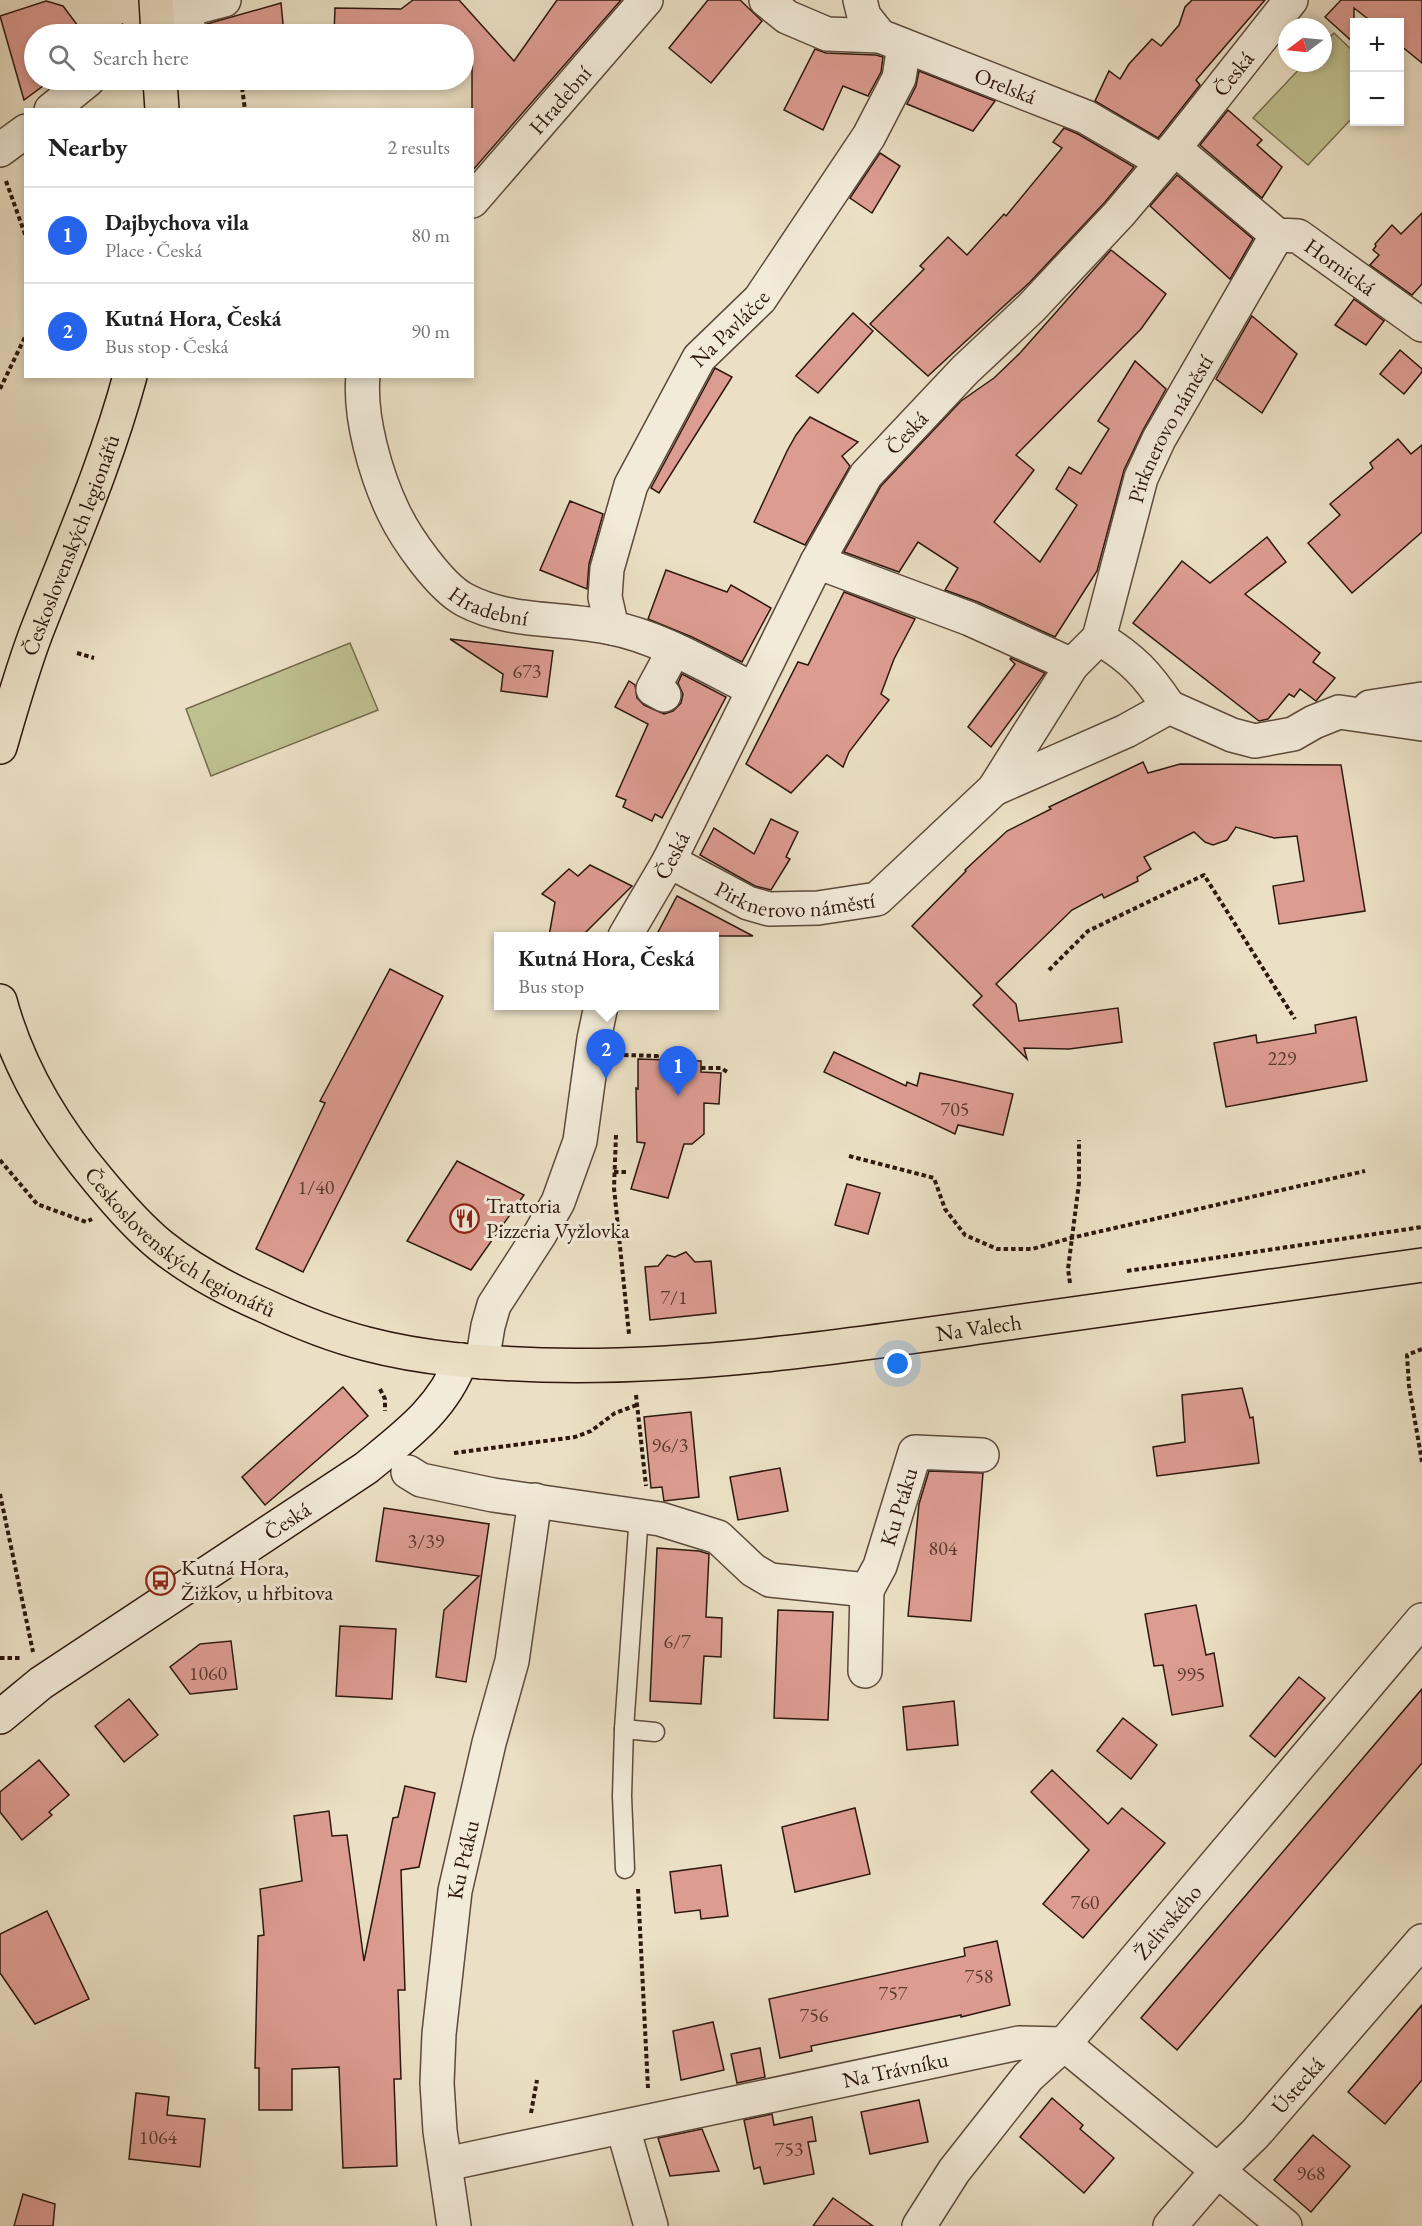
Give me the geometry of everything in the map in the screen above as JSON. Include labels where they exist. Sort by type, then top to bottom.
[{"type":"main road","points":[[161,90],[162,108]]},
{"type":"main road","name":"Československých legionářů","points":[[0,747],[35,636],[86,509],[123,404],[130,378]]},
{"type":"main road","name":"Československých legionářů","points":[[0,1001],[4,1018],[26,1071],[51,1117],[86,1166],[121,1207],[158,1244],[190,1267],[228,1289],[275,1311],[336,1335],[427,1356],[471,1361]]},
{"type":"main road","name":"Na Valech","points":[[471,1361],[581,1366],[714,1361],[828,1349],[1422,1265]]},
{"type":"street","points":[[157,17],[194,22],[224,0]]},
{"type":"street","name":"Hradební","points":[[474,199],[646,0]]},
{"type":"street","points":[[766,0],[787,17],[827,34],[892,41]]},
{"type":"street","points":[[860,0],[864,15],[892,41]]},
{"type":"street","name":"Česká","points":[[627,932],[669,861],[817,562],[866,475],[965,370],[1039,299],[1119,214],[1292,0]]},
{"type":"street","name":"Orelská","points":[[892,41],[1086,117],[1168,155]]},
{"type":"street","name":"Na Pavláčce","points":[[612,628],[605,597],[607,569],[631,485],[699,358],[760,299],[869,136],[899,78],[892,41]]},
{"type":"street","points":[[53,108],[76,90]]},
{"type":"street","name":"Hornická","points":[[1168,155],[1277,235],[1298,236],[1422,325]]},
{"type":"street","name":"Pirknerovo náměstí","points":[[669,861],[748,903],[769,909],[818,908],[877,899],[994,789],[1072,665],[1099,638],[1146,468],[1159,439],[1277,235]]},
{"type":"street","name":"Hradební","points":[[363,378],[361,394],[377,468],[394,513],[433,573],[464,599],[505,615],[612,628],[674,650],[753,689]]},
{"type":"street","points":[[817,562],[970,619],[1072,665]]},
{"type":"street","points":[[1099,638],[1124,653],[1151,680],[1168,707],[1232,735],[1255,741],[1293,734],[1339,712],[1422,699]]},
{"type":"street","points":[[664,695],[653,689],[674,650]]},
{"type":"street","name":"Pirknerovo náměstí","points":[[994,789],[1115,736],[1168,707]]},
{"type":"street","points":[[1339,712],[1422,724]]},
{"type":"street","name":"Česká","points":[[0,1717],[41,1683],[366,1468],[404,1437],[436,1405],[471,1361],[488,1326],[494,1305],[558,1202],[580,1141],[594,1039],[601,1010]]},
{"type":"street","name":"Ku Ptáku","points":[[865,1671],[867,1590],[880,1566],[915,1452],[982,1455]]},
{"type":"street","points":[[408,1472],[421,1480],[493,1495],[645,1515],[718,1537],[733,1553],[770,1580],[867,1590]]},
{"type":"street","name":"Ku Ptáku","points":[[454,2226],[440,2131],[437,2083],[439,2034],[455,1891],[489,1743],[512,1661],[535,1500]]},
{"type":"street","name":"Želivského","points":[[918,2226],[954,2171],[1028,2078],[1064,2044],[1422,1620]]},
{"type":"street","name":"Ústecká","points":[[1170,2226],[1218,2170],[1255,2134],[1422,1941]]},
{"type":"street","name":"Na Trávníku","points":[[446,2164],[1019,2043],[1064,2044]]},
{"type":"street","points":[[1064,2044],[1285,2226]]},
{"type":"street","points":[[623,2128],[651,2226]]},
{"type":"lane","points":[[625,1869],[622,1796],[624,1729],[645,1515]]},
{"type":"lane","points":[[624,1729],[655,1732]]},
{"type":"path","points":[[242,90],[245,108]]},
{"type":"path","points":[[7,142],[3,170],[24,231]]},
{"type":"path","points":[[0,389],[24,339]]},
{"type":"path","points":[[77,653],[94,658]]},
{"type":"path","points":[[1049,970],[1088,931],[1204,874],[1295,1018]]},
{"type":"path","points":[[617,1055],[657,1056],[656,1060]]},
{"type":"path","points":[[701,1068],[721,1068],[729,1073]]},
{"type":"path","points":[[616,1126],[614,1188],[632,1365]]},
{"type":"path","points":[[1068,1269],[1079,1183],[1079,1140]]},
{"type":"path","points":[[849,1156],[934,1178],[945,1209],[964,1235],[997,1249],[1032,1249],[1071,1238],[1365,1172]]},
{"type":"path","points":[[0,1160],[37,1204],[86,1222],[121,1207]]},
{"type":"path","points":[[614,1172],[626,1172]]},
{"type":"path","points":[[1147,1268],[1422,1227]]},
{"type":"path","points":[[1422,1349],[1407,1355],[1409,1386],[1422,1462]]},
{"type":"path","points":[[408,1472],[431,1455],[575,1437],[591,1431],[615,1413],[637,1406],[645,1515]]},
{"type":"path","points":[[0,1494],[34,1656]]},
{"type":"path","points":[[0,1658],[24,1658]]},
{"type":"green space","points":[[1334,33],[1350,48],[1350,120],[1308,165],[1253,118],[1296,72],[1332,72],[1332,35]]},
{"type":"green space","points":[[350,643],[378,710],[211,776],[186,709]]},
{"type":"building","points":[[413,0],[459,0],[514,61],[557,0],[621,0],[474,169],[472,90],[474,90],[474,24],[334,24],[335,8],[401,9]]},
{"type":"building","points":[[708,0],[740,0],[762,21],[711,83],[669,48]]},
{"type":"building","points":[[1192,0],[1265,0],[1196,80],[1200,85],[1158,138],[1095,101],[1109,71],[1120,79],[1129,64],[1152,39],[1161,46],[1179,25],[1185,7]]},
{"type":"building","points":[[1341,0],[1422,0],[1422,63],[1404,48],[1404,18],[1367,18],[1354,8],[1354,18],[1350,18],[1350,39],[1332,23],[1332,18],[1325,17]]},
{"type":"building","points":[[46,1],[63,6],[76,24],[24,24],[24,90],[38,90],[24,100],[0,16]]},
{"type":"building","points":[[281,3],[283,24],[207,24]]},
{"type":"building","points":[[815,49],[826,53],[883,57],[881,72],[868,96],[843,86],[823,130],[784,110]]},
{"type":"building","points":[[919,71],[995,101],[973,131],[907,104],[916,86]]},
{"type":"building","points":[[1228,110],[1262,140],[1257,145],[1282,167],[1262,198],[1200,145]]},
{"type":"building","points":[[1064,128],[1134,167],[1105,202],[1030,282],[928,376],[870,324],[924,269],[920,266],[948,237],[967,255],[1004,214],[1006,216],[1062,148],[1053,142]]},
{"type":"building","points":[[880,153],[900,166],[872,213],[850,198]]},
{"type":"building","points":[[1177,175],[1253,239],[1230,279],[1150,206]]},
{"type":"building","points":[[1422,213],[1422,284],[1412,295],[1370,265],[1379,255],[1373,250],[1375,244],[1392,225],[1401,234]]},
{"type":"building","points":[[1111,250],[1166,294],[1141,329],[1016,455],[1034,470],[994,522],[1040,562],[1077,505],[1056,489],[1069,467],[1081,474],[1109,429],[1098,421],[1135,361],[1166,389],[1124,470],[1097,571],[1055,637],[978,602],[945,590],[958,568],[918,542],[899,572],[844,552],[881,486],[961,401],[994,378],[1020,353]]},
{"type":"building","points":[[1354,299],[1384,321],[1366,345],[1335,325]]},
{"type":"building","points":[[853,313],[873,331],[818,393],[796,376]]},
{"type":"building","points":[[1252,316],[1297,354],[1262,413],[1216,379]]},
{"type":"building","points":[[1400,350],[1422,369],[1404,394],[1380,374]]},
{"type":"building","points":[[715,368],[732,377],[659,493],[651,488]]},
{"type":"building","points":[[810,417],[858,442],[842,456],[850,466],[805,545],[754,522],[787,451]]},
{"type":"building","points":[[1398,439],[1411,454],[1422,445],[1422,532],[1352,593],[1308,543],[1340,515],[1330,504],[1373,468],[1370,463]]},
{"type":"building","points":[[570,501],[603,514],[589,564],[587,589],[540,570]]},
{"type":"building","points":[[1267,537],[1286,562],[1245,594],[1320,653],[1313,662],[1335,678],[1316,701],[1300,689],[1294,697],[1289,694],[1268,719],[1259,721],[1133,623],[1182,561],[1210,583]]},
{"type":"building","points":[[666,570],[727,592],[731,585],[771,608],[742,662],[692,637],[648,619]]},
{"type":"building","points":[[844,592],[915,619],[894,659],[881,694],[889,700],[849,752],[843,767],[827,755],[791,793],[746,764],[798,662],[808,665]]},
{"type":"building","points":[[450,639],[553,651],[547,697],[501,691],[503,674]]},
{"type":"building","points":[[1011,658],[1045,673],[991,747],[968,727],[1015,664]]},
{"type":"building","points":[[682,674],[726,697],[662,818],[655,814],[652,821],[623,807],[626,800],[616,796],[648,724],[615,707],[629,681],[635,685],[637,698],[644,705],[664,714],[673,711],[681,703],[683,694],[678,683]]},
{"type":"building","points":[[1143,762],[1148,773],[1180,764],[1341,765],[1365,911],[1279,924],[1273,886],[1304,881],[1297,836],[1274,838],[1236,827],[1227,840],[1213,845],[1205,842],[1194,832],[1144,857],[1151,869],[1137,877],[1138,881],[1104,898],[1102,894],[1072,910],[996,984],[1016,1004],[1019,1021],[1118,1008],[1122,1042],[1069,1049],[1024,1048],[1027,1059],[973,1005],[982,996],[912,926],[965,870],[1007,831],[1051,809],[1049,807]]},
{"type":"building","points":[[771,819],[798,832],[786,857],[790,859],[771,890],[755,886],[700,855],[714,828],[754,854]]},
{"type":"building","points":[[590,865],[632,886],[586,932],[550,932],[555,902],[542,894],[569,869],[578,876]]},
{"type":"building","points":[[677,896],[753,936],[719,936],[719,932],[658,932]]},
{"type":"building","points":[[390,969],[443,996],[303,1272],[256,1249],[325,1103],[320,1101]]},
{"type":"building","points":[[1356,1017],[1367,1081],[1226,1107],[1214,1043],[1256,1035],[1257,1043],[1316,1033],[1315,1025]]},
{"type":"building","points":[[834,1052],[906,1086],[907,1082],[917,1086],[920,1073],[1013,1094],[1003,1135],[958,1125],[955,1134],[824,1072]]},
{"type":"building","points":[[638,1059],[701,1061],[701,1072],[721,1073],[719,1104],[704,1103],[704,1134],[692,1144],[684,1144],[668,1198],[631,1189],[645,1143],[637,1142]]},
{"type":"building","name":"Trattoria Pizzeria Vyžlovka","points":[[457,1161],[524,1195],[471,1270],[407,1241]]},
{"type":"building","points":[[847,1184],[880,1193],[868,1234],[835,1225]]},
{"type":"building","points":[[686,1252],[695,1262],[711,1261],[716,1313],[650,1320],[645,1267],[658,1266],[667,1255],[675,1257]]},
{"type":"building","points":[[343,1387],[368,1416],[265,1505],[242,1477]]},
{"type":"building","points":[[1242,1388],[1250,1418],[1253,1417],[1259,1463],[1157,1476],[1153,1447],[1185,1442],[1182,1395]]},
{"type":"building","points":[[691,1412],[699,1497],[664,1501],[662,1487],[651,1488],[644,1417]]},
{"type":"building","points":[[780,1468],[788,1511],[738,1520],[730,1477]]},
{"type":"building","points":[[929,1471],[983,1473],[971,1621],[908,1616],[919,1504]]},
{"type":"building","points":[[384,1508],[489,1524],[466,1682],[436,1677],[444,1610],[479,1576],[376,1561]]},
{"type":"building","points":[[657,1548],[699,1551],[709,1554],[706,1617],[722,1618],[721,1657],[704,1656],[701,1704],[650,1701]]},
{"type":"building","points":[[1196,1605],[1206,1655],[1214,1653],[1223,1706],[1172,1715],[1163,1665],[1154,1666],[1145,1614]]},
{"type":"building","points":[[778,1610],[833,1612],[828,1720],[774,1718]]},
{"type":"building","points":[[340,1626],[396,1629],[392,1699],[336,1696]]},
{"type":"building","points":[[231,1641],[237,1689],[190,1694],[170,1667],[200,1644]]},
{"type":"building","points":[[1299,1677],[1325,1698],[1275,1757],[1250,1736]]},
{"type":"building","points":[[1422,1689],[1422,1763],[1177,2050],[1141,2018]]},
{"type":"building","points":[[129,1699],[158,1735],[124,1762],[95,1726]]},
{"type":"building","points":[[954,1701],[958,1745],[907,1750],[903,1707]]},
{"type":"building","points":[[1123,1718],[1157,1745],[1131,1779],[1097,1751]]},
{"type":"building","points":[[39,1760],[69,1795],[49,1812],[52,1815],[22,1840],[0,1812],[0,1792]]},
{"type":"building","points":[[1052,1770],[1108,1824],[1122,1808],[1165,1843],[1083,1938],[1043,1904],[1089,1850],[1031,1792]]},
{"type":"building","points":[[405,1786],[435,1793],[419,1867],[401,1870],[405,1990],[398,1990],[401,2079],[394,2079],[397,2166],[343,2168],[339,2067],[292,2069],[292,2110],[259,2110],[259,2068],[255,2068],[258,1936],[264,1935],[260,1889],[302,1881],[294,1816],[329,1811],[332,1836],[347,1835],[364,1961],[393,1818],[398,1817]]},
{"type":"building","points":[[855,1808],[870,1874],[795,1892],[782,1827]]},
{"type":"building","points":[[721,1865],[728,1916],[701,1919],[700,1910],[675,1913],[670,1872]]},
{"type":"building","points":[[47,1911],[89,1999],[35,2024],[0,1973],[0,1934]]},
{"type":"building","points":[[997,1941],[1010,2005],[961,2017],[961,2015],[811,2046],[812,2051],[780,2058],[769,1999],[965,1956],[964,1948]]},
{"type":"building","points":[[1422,2005],[1422,2080],[1385,2124],[1348,2092]]},
{"type":"building","points":[[713,2022],[724,2070],[681,2080],[673,2031]]},
{"type":"building","points":[[760,2048],[765,2077],[737,2083],[731,2054]]},
{"type":"building","points":[[136,2093],[169,2097],[167,2115],[205,2119],[200,2167],[129,2159]]},
{"type":"building","points":[[1052,2098],[1083,2125],[1080,2129],[1114,2158],[1084,2193],[1020,2137]]},
{"type":"building","points":[[919,2100],[928,2142],[870,2154],[861,2112]]},
{"type":"building","points":[[772,2114],[774,2125],[812,2117],[816,2141],[808,2142],[814,2174],[764,2184],[760,2167],[754,2169],[744,2120]]},
{"type":"building","points":[[702,2129],[719,2171],[670,2176],[658,2138]]},
{"type":"building","points":[[1313,2135],[1350,2166],[1311,2212],[1274,2180]]},
{"type":"building","points":[[23,2194],[55,2204],[53,2226],[14,2226]]},
{"type":"building","points":[[833,2198],[873,2226],[813,2226]]},
{"type":"place","name":"Kutná Hora, Česká","points":[[606,1079]]},
{"type":"place","name":"Dajbychova vila","points":[[678,1096]]},
{"type":"place","name":"Trattoria Pizzeria Vyžlovka","points":[[465,1218]]},
{"type":"place","name":"Kutná Hora, Žižkov, u hřbitova","points":[[160,1580]]}]
